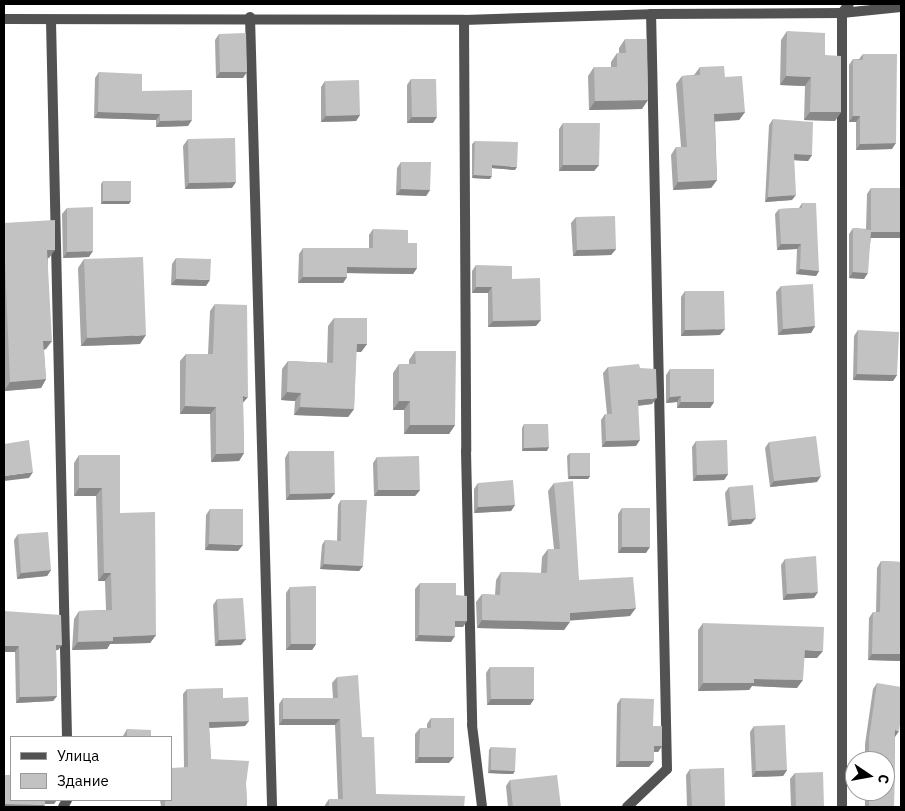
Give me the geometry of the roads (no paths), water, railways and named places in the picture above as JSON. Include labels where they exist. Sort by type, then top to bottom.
[{"type":"street","points":[[842,807],[842,13],[849,4]]},
{"type":"street","points":[[4,19],[51,21],[250,17],[464,20],[651,14],[842,13],[901,7]]},
{"type":"street","points":[[627,807],[667,769],[651,14]]},
{"type":"street","points":[[250,17],[272,807]]},
{"type":"street","points":[[464,20],[466,451],[472,725],[482,807]]},
{"type":"street","points":[[51,21],[67,736]]}]
